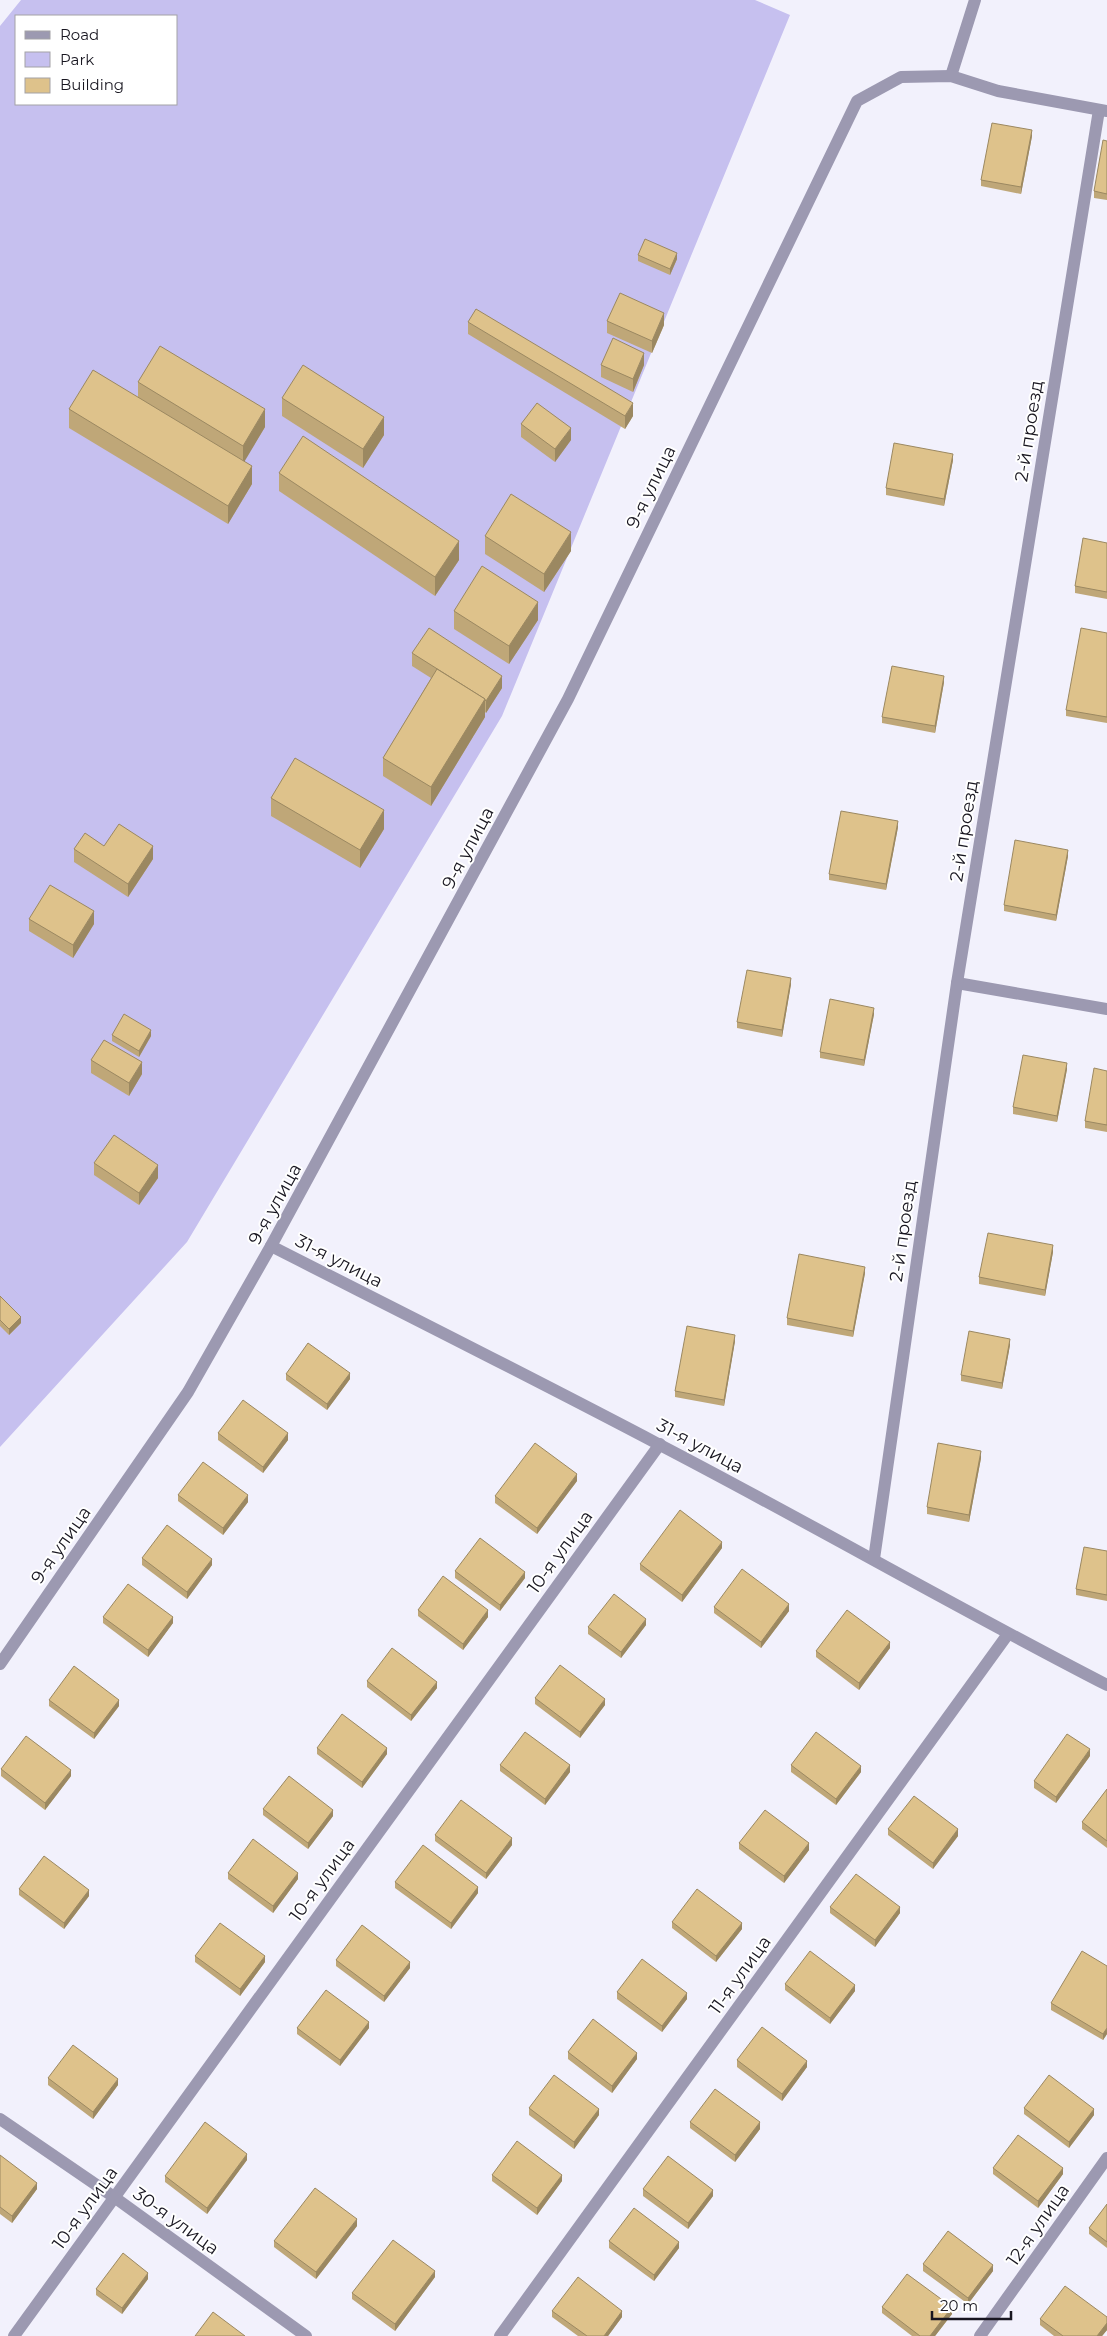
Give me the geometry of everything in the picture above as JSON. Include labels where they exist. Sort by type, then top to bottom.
[{"type":"street","points":[[951,76],[975,0]]},
{"type":"street","name":"9-я улица","points":[[0,1664],[188,1392],[271,1246],[568,699],[857,102],[901,77],[951,76],[998,91],[1103,110]]},
{"type":"street","name":"2-й проезд","points":[[874,1559],[957,983],[1103,110]]},
{"type":"street","points":[[957,983],[1107,1009]]},
{"type":"street","name":"31-я улица","points":[[271,1246],[660,1444],[874,1559],[1008,1634],[1107,1685]]},
{"type":"street","name":"10-я улица","points":[[14,2336],[660,1444]]},
{"type":"street","name":"11-я улица","points":[[500,2336],[1008,1634]]},
{"type":"street","name":"30-я улица","points":[[0,2119],[114,2197],[306,2336]]},
{"type":"street","name":"12-я улица","points":[[980,2336],[1107,2158]]},
{"type":"green space","points":[[21,0],[755,0],[790,15],[502,716],[187,1242],[0,1447],[0,26]]},
{"type":"building","points":[[992,123],[1032,130],[1021,187],[981,180]]},
{"type":"building","points":[[1103,140],[1107,141],[1107,194],[1094,191]]},
{"type":"building","points":[[645,239],[677,253],[670,269],[638,255]]},
{"type":"building","points":[[620,293],[664,313],[652,341],[607,321]]},
{"type":"building","points":[[476,309],[633,403],[625,416],[468,322]]},
{"type":"building","points":[[613,338],[644,353],[633,379],[601,365]]},
{"type":"building","points":[[160,346],[265,409],[243,446],[138,382]]},
{"type":"building","points":[[303,365],[384,417],[363,449],[282,398]]},
{"type":"building","points":[[93,370],[252,466],[228,506],[69,409]]},
{"type":"building","points":[[537,403],[571,428],[555,449],[521,424]]},
{"type":"building","points":[[303,436],[459,541],[435,577],[279,473]]},
{"type":"building","points":[[894,443],[953,454],[944,499],[886,488]]},
{"type":"building","points":[[511,494],[571,532],[544,574],[485,536]]},
{"type":"building","points":[[1083,538],[1107,543],[1107,592],[1075,586]]},
{"type":"building","points":[[482,566],[538,602],[509,646],[454,611]]},
{"type":"building","points":[[429,628],[502,676],[486,701],[412,653]]},
{"type":"building","points":[[1081,628],[1107,633],[1107,717],[1066,710]]},
{"type":"building","points":[[892,666],[944,676],[935,726],[882,717]]},
{"type":"building","points":[[437,669],[485,699],[431,787],[383,758]]},
{"type":"building","points":[[295,758],[384,810],[360,850],[271,798]]},
{"type":"building","points":[[841,811],[898,821],[886,884],[829,874]]},
{"type":"building","points":[[119,824],[153,846],[128,884],[74,849],[85,833],[104,846]]},
{"type":"building","points":[[1015,840],[1068,850],[1056,915],[1004,905]]},
{"type":"building","points":[[50,885],[94,911],[73,945],[29,919]]},
{"type":"building","points":[[747,970],[791,978],[782,1030],[737,1022]]},
{"type":"building","points":[[830,999],[874,1008],[864,1060],[820,1052]]},
{"type":"building","points":[[124,1014],[151,1030],[139,1051],[112,1035]]},
{"type":"building","points":[[104,1040],[142,1062],[129,1083],[91,1060]]},
{"type":"building","points":[[1023,1055],[1067,1063],[1057,1116],[1013,1107]]},
{"type":"building","points":[[1094,1068],[1107,1071],[1107,1125],[1085,1121]]},
{"type":"building","points":[[114,1135],[158,1165],[139,1193],[94,1163]]},
{"type":"building","points":[[988,1233],[1053,1245],[1045,1290],[979,1277]]},
{"type":"building","points":[[799,1254],[865,1267],[853,1331],[787,1318]]},
{"type":"building","points":[[0,1296],[21,1317],[9,1329],[0,1320]]},
{"type":"building","points":[[687,1326],[735,1335],[724,1400],[675,1391]]},
{"type":"building","points":[[969,1331],[1010,1339],[1002,1383],[961,1375]]},
{"type":"building","points":[[308,1343],[350,1373],[327,1404],[286,1374]]},
{"type":"building","points":[[243,1400],[288,1433],[263,1467],[218,1433]]},
{"type":"building","points":[[535,1443],[577,1474],[537,1528],[495,1496]]},
{"type":"building","points":[[938,1443],[981,1451],[969,1515],[927,1507]]},
{"type":"building","points":[[203,1462],[248,1495],[223,1528],[178,1495]]},
{"type":"building","points":[[680,1510],[722,1542],[682,1595],[640,1564]]},
{"type":"building","points":[[167,1525],[212,1559],[187,1592],[142,1558]]},
{"type":"building","points":[[480,1538],[525,1572],[500,1605],[455,1571]]},
{"type":"building","points":[[1084,1547],[1107,1551],[1107,1595],[1076,1589]]},
{"type":"building","points":[[742,1569],[789,1604],[761,1642],[714,1607]]},
{"type":"building","points":[[443,1576],[488,1610],[463,1644],[418,1610]]},
{"type":"building","points":[[128,1584],[173,1617],[148,1650],[103,1617]]},
{"type":"building","points":[[614,1594],[646,1619],[621,1652],[588,1627]]},
{"type":"building","points":[[847,1610],[890,1642],[859,1683],[816,1651]]},
{"type":"building","points":[[392,1648],[437,1682],[411,1715],[367,1681]]},
{"type":"building","points":[[560,1665],[605,1699],[580,1732],[535,1698]]},
{"type":"building","points":[[74,1666],[119,1700],[94,1733],[49,1700]]},
{"type":"building","points":[[342,1714],[387,1748],[362,1782],[317,1748]]},
{"type":"building","points":[[525,1732],[570,1765],[545,1799],[500,1765]]},
{"type":"building","points":[[816,1732],[861,1766],[836,1799],[791,1765]]},
{"type":"building","points":[[1067,1734],[1090,1749],[1056,1797],[1034,1781]]},
{"type":"building","points":[[26,1736],[71,1770],[45,1803],[1,1769]]},
{"type":"building","points":[[289,1776],[333,1810],[308,1843],[263,1809]]},
{"type":"building","points":[[1107,1789],[1107,1841],[1082,1822]]},
{"type":"building","points":[[914,1796],[958,1829],[933,1863],[888,1829]]},
{"type":"building","points":[[461,1800],[512,1838],[486,1873],[435,1835]]},
{"type":"building","points":[[765,1810],[809,1843],[784,1876],[739,1843]]},
{"type":"building","points":[[253,1839],[298,1873],[273,1906],[228,1873]]},
{"type":"building","points":[[423,1845],[478,1887],[451,1923],[395,1882]]},
{"type":"building","points":[[44,1856],[89,1890],[64,1923],[19,1889]]},
{"type":"building","points":[[856,1874],[900,1907],[875,1940],[830,1907]]},
{"type":"building","points":[[697,1889],[742,1923],[716,1956],[672,1922]]},
{"type":"building","points":[[220,1923],[265,1956],[240,1989],[195,1956]]},
{"type":"building","points":[[362,1925],[410,1962],[384,1996],[336,1960]]},
{"type":"building","points":[[810,1951],[855,1985],[830,2018],[785,1984]]},
{"type":"building","points":[[1082,1951],[1107,1966],[1107,2028],[1103,2034],[1051,2003]]},
{"type":"building","points":[[642,1959],[687,1993],[662,2026],[617,1992]]},
{"type":"building","points":[[326,1990],[369,2022],[340,2060],[297,2028]]},
{"type":"building","points":[[593,2019],[637,2053],[612,2086],[568,2052]]},
{"type":"building","points":[[762,2027],[807,2061],[782,2094],[737,2060]]},
{"type":"building","points":[[73,2045],[118,2079],[93,2112],[48,2078]]},
{"type":"building","points":[[554,2075],[599,2109],[574,2142],[529,2108]]},
{"type":"building","points":[[1049,2075],[1094,2109],[1069,2142],[1024,2108]]},
{"type":"building","points":[[715,2089],[760,2122],[735,2155],[690,2122]]},
{"type":"building","points":[[205,2122],[247,2154],[207,2208],[165,2176]]},
{"type":"building","points":[[1018,2135],[1063,2168],[1038,2201],[993,2168]]},
{"type":"building","points":[[517,2141],[562,2175],[537,2208],[492,2175]]},
{"type":"building","points":[[0,2155],[37,2183],[12,2216],[0,2207]]},
{"type":"building","points":[[668,2156],[713,2190],[688,2223],[643,2189]]},
{"type":"building","points":[[315,2188],[357,2219],[316,2272],[274,2241]]},
{"type":"building","points":[[1107,2204],[1107,2242],[1089,2228]]},
{"type":"building","points":[[634,2208],[679,2242],[654,2275],[609,2241]]},
{"type":"building","points":[[948,2231],[993,2265],[968,2298],[923,2264]]},
{"type":"building","points":[[393,2240],[435,2271],[395,2324],[352,2293]]},
{"type":"building","points":[[123,2253],[148,2273],[122,2308],[96,2289]]},
{"type":"building","points":[[907,2274],[952,2307],[930,2336],[920,2336],[882,2307]]},
{"type":"building","points":[[578,2277],[622,2311],[604,2336],[587,2336],[552,2311]]},
{"type":"building","points":[[1065,2286],[1107,2317],[1107,2323],[1097,2336],[1063,2336],[1040,2319]]},
{"type":"building","points":[[213,2312],[245,2336],[195,2336]]}]
